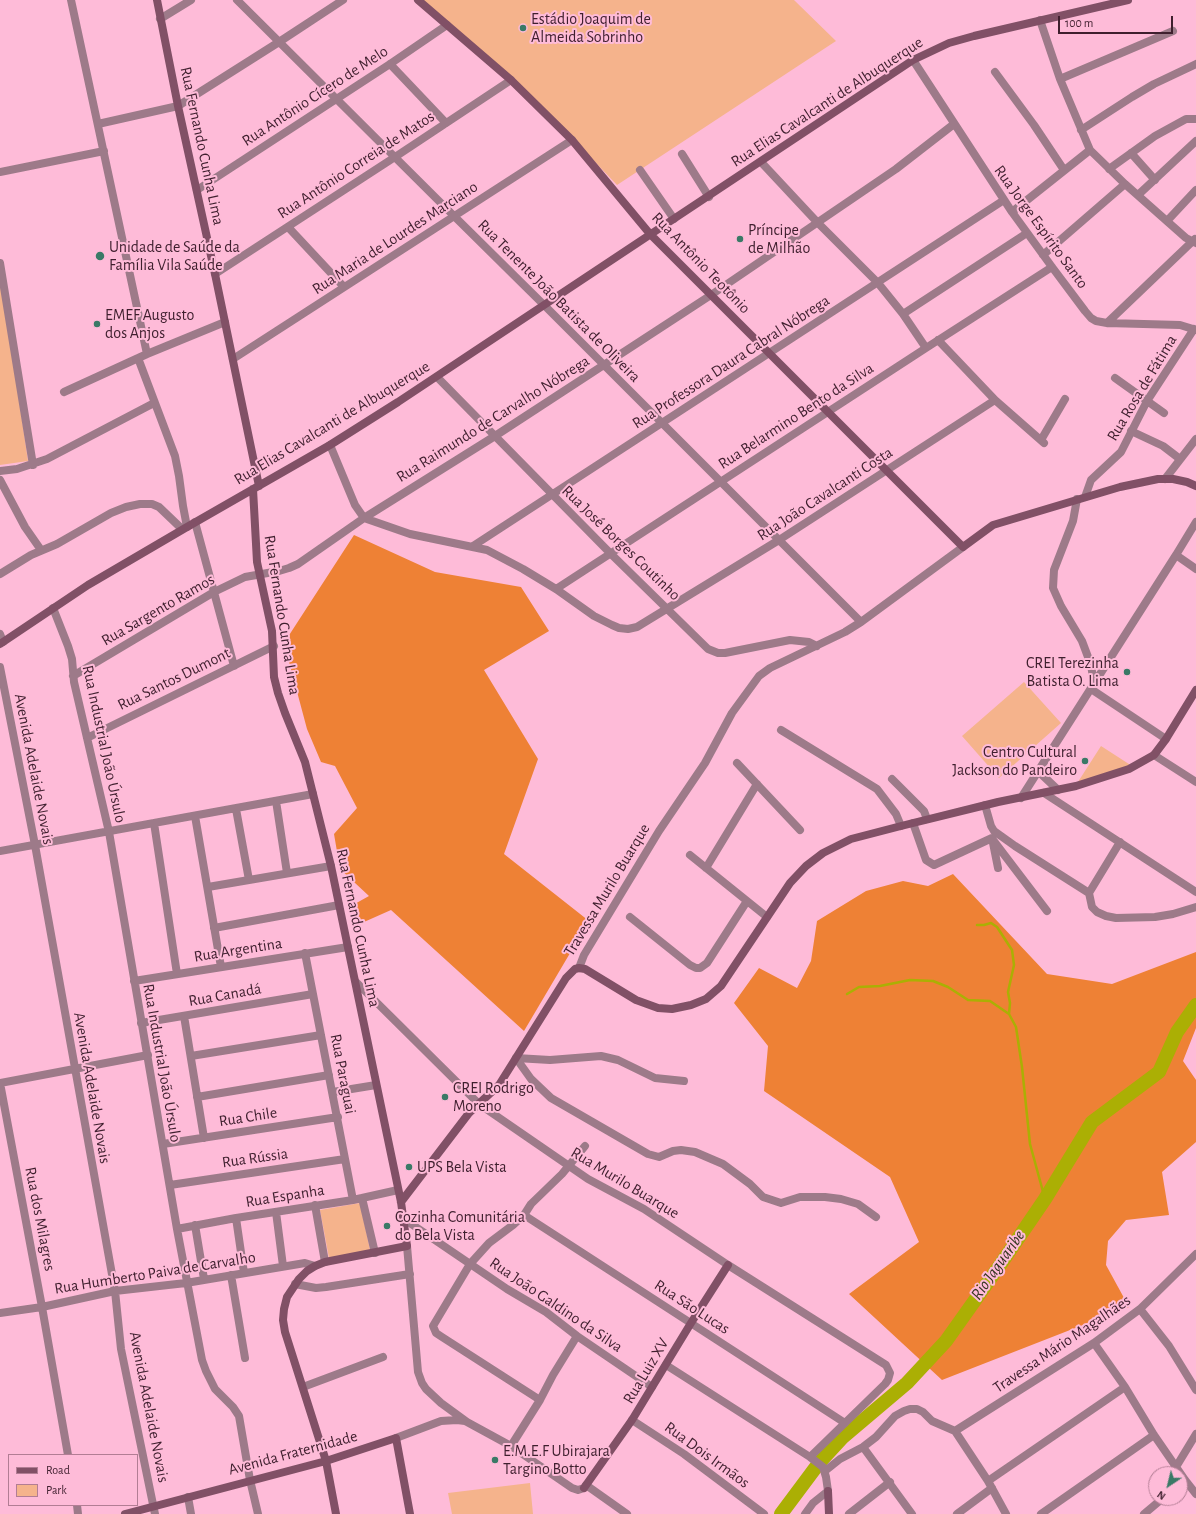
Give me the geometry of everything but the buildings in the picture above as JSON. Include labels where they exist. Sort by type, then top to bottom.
[{"type":"street","points":[[71,0],[147,354]]},
{"type":"street","name":"Rua Fernando Cunha Lima","points":[[156,0],[225,322],[256,487],[256,550],[259,574],[272,631],[274,646],[273,664],[278,693],[305,762],[331,866],[401,1202],[407,1246],[420,1377],[422,1383],[430,1394],[467,1422]]},
{"type":"street","points":[[160,19],[191,0]]},
{"type":"street","name":"Rua Tenente João Batista de Oliveira","points":[[237,0],[862,622]]},
{"type":"street","points":[[98,124],[178,106],[343,0]]},
{"type":"street","name":"Rua Antônio Teotônio","points":[[418,0],[511,80],[572,140],[650,234],[963,547]]},
{"type":"street","name":"Rua Elias Cavalcanti de Albuquerque","points":[[1,640],[184,528],[330,445],[436,377],[650,234],[709,197],[913,60],[949,43],[1128,0]]},
{"type":"street","points":[[1040,20],[1060,79],[1090,150],[1125,184],[1186,238],[1195,241],[1107,324]]},
{"type":"street","name":"Rua Antônio Cícero de Melo","points":[[197,190],[447,25]]},
{"type":"street","points":[[1060,79],[1173,31]]},
{"type":"street","name":"Rua Jorge Espírito Santo","points":[[913,60],[1012,212],[1085,311],[1096,321],[1107,324],[1180,324],[1195,330]]},
{"type":"street","points":[[390,64],[446,123]]},
{"type":"street","points":[[1081,130],[1143,91],[1196,64]]},
{"type":"street","points":[[995,72],[1034,125],[1064,170]]},
{"type":"street","name":"Rua Antônio Correia de Matos","points":[[215,274],[511,80]]},
{"type":"street","points":[[1109,169],[1155,136],[1186,119],[1196,119]]},
{"type":"street","name":"Rua Raimundo de Carvalho Nóbrega","points":[[259,574],[289,568],[298,564],[364,518],[495,436],[711,295],[816,222],[896,169],[954,124]]},
{"type":"street","name":"Rua Maria de Lourdes Marciano","points":[[232,359],[572,140]]},
{"type":"street","points":[[1138,195],[1196,141]]},
{"type":"street","points":[[1012,212],[1090,150]]},
{"type":"street","points":[[0,172],[104,151]]},
{"type":"street","points":[[1131,153],[1155,180]]},
{"type":"street","points":[[682,154],[709,197]]},
{"type":"street","points":[[761,162],[816,222],[878,283],[903,314],[926,348]]},
{"type":"street","points":[[640,170],[674,219]]},
{"type":"street","points":[[1043,255],[1125,184]]},
{"type":"street","points":[[1167,221],[1196,190]]},
{"type":"street","name":"Rua Professora Daura Cabral Nóbrega","points":[[473,546],[770,354],[1004,200]]},
{"type":"street","points":[[288,227],[344,287]]},
{"type":"street","points":[[903,314],[1027,233]]},
{"type":"street","points":[[0,263],[33,465]]},
{"type":"street","name":"Rua Belarmino Bento da Silva","points":[[556,589],[1052,267]]},
{"type":"street","points":[[64,392],[147,354],[225,322]]},
{"type":"street","name":"Rua Rosa de Fátima","points":[[1092,686],[1091,665],[1082,641],[1060,606],[1053,588],[1054,570],[1081,498],[1090,480],[1121,452],[1146,401],[1195,330]]},
{"type":"street","points":[[938,340],[995,400],[1042,442],[1065,399]]},
{"type":"street","points":[[138,358],[176,461],[184,528]]},
{"type":"street","name":"Rua José Borges Coutinho","points":[[436,377],[552,495],[708,649],[718,653],[790,640],[805,641],[817,646]]},
{"type":"street","points":[[1114,378],[1164,413]]},
{"type":"street","name":"Rua João Cavalcanti Costa","points":[[364,518],[410,534],[473,546],[494,553],[556,589],[594,616],[620,628],[628,629],[637,627],[667,607],[779,540],[995,400]]},
{"type":"street","points":[[0,471],[33,465],[154,403]]},
{"type":"street","points":[[1131,431],[1163,446],[1180,460]]},
{"type":"street","points":[[1165,479],[1196,439]]},
{"type":"street","points":[[330,445],[355,505],[364,518]]},
{"type":"street","points":[[963,547],[978,534],[993,525],[1120,487],[1158,479],[1187,482],[1196,486]]},
{"type":"street","points":[[0,480],[25,527],[41,550]]},
{"type":"street","points":[[0,574],[31,555],[41,550],[46,550],[111,513],[126,507],[140,504],[152,504],[159,507],[184,528]]},
{"type":"street","points":[[195,522],[234,666]]},
{"type":"street","points":[[1021,798],[1196,522]]},
{"type":"street","name":"Travessa Murilo Buarque","points":[[401,1202],[469,1113],[499,1085],[566,978],[575,969],[579,968],[590,945],[659,832],[705,763],[732,713],[751,685],[759,676],[770,668],[845,632],[862,622],[963,547]]},
{"type":"street","points":[[1176,555],[1196,569]]},
{"type":"street","name":"Rua Sargento Ramos","points":[[73,676],[214,592],[246,577],[259,574]]},
{"type":"street","name":"Rua Industrial João Úrsulo","points":[[53,608],[72,659],[73,676],[109,832],[186,1282],[202,1360],[215,1389],[234,1407],[239,1416],[250,1480],[258,1514]]},
{"type":"street","name":"Rua Santos Dumont","points":[[87,738],[274,646]]},
{"type":"street","name":"Avenida Adelaide Novais","points":[[0,667],[36,844],[74,1069],[115,1291],[121,1349],[155,1510]]},
{"type":"street","points":[[1092,686],[1166,739]]},
{"type":"street","points":[[579,968],[585,969],[636,1000],[658,1008],[672,1009],[691,1005],[706,999],[722,986],[790,883],[806,866],[823,853],[852,839],[913,822],[985,805],[1044,794],[1108,776],[1144,762],[1154,755],[1166,739],[1196,690]]},
{"type":"street","points":[[781,730],[877,789],[896,814],[901,826]]},
{"type":"street","points":[[1154,755],[1196,782]]},
{"type":"street","points":[[738,764],[800,830]]},
{"type":"street","points":[[1038,771],[1058,790]]},
{"type":"street","points":[[892,779],[924,811],[927,819]]},
{"type":"street","points":[[706,868],[757,784]]},
{"type":"street","points":[[0,852],[36,844],[313,794]]},
{"type":"street","points":[[1044,794],[1196,892]]},
{"type":"street","points":[[276,801],[287,873]]},
{"type":"street","points":[[985,805],[993,835],[998,868]]},
{"type":"street","points":[[236,809],[249,880]]},
{"type":"street","points":[[195,816],[221,967]]},
{"type":"street","points":[[913,822],[926,860],[934,865],[993,835]]},
{"type":"street","points":[[154,823],[177,974]]},
{"type":"street","points":[[993,835],[1015,846],[1089,893]]},
{"type":"street","points":[[993,835],[1048,910]]},
{"type":"street","points":[[1120,842],[1089,893],[1092,907],[1097,912],[1116,918],[1155,917],[1173,914],[1196,907]]},
{"type":"street","points":[[690,855],[767,917]]},
{"type":"street","points":[[208,887],[331,866]]},
{"type":"street","points":[[630,917],[690,965],[700,968],[707,963],[747,901]]},
{"type":"street","points":[[214,928],[339,905]]},
{"type":"street","name":"Rua Argentina","points":[[134,981],[348,947]]},
{"type":"street","name":"Rua Paraguai","points":[[305,954],[345,1159],[375,1253]]},
{"type":"street","name":"Rua Murilo Buarque","points":[[356,982],[479,1104],[588,1179],[644,1209],[728,1265],[886,1365],[890,1373],[888,1380],[845,1422]]},
{"type":"street","name":"Rua Canadá","points":[[141,1023],[313,994]]},
{"type":"street","points":[[184,1016],[204,1138]]},
{"type":"street","points":[[191,1056],[321,1035]]},
{"type":"street","points":[[0,1083],[148,1055]]},
{"type":"street","points":[[516,1058],[550,1060],[602,1056],[618,1060],[655,1078],[684,1081]]},
{"type":"street","points":[[516,1058],[531,1079],[552,1098],[648,1154],[659,1157],[677,1151],[695,1152],[724,1164],[750,1184],[763,1197],[781,1203],[800,1197],[836,1198],[858,1204],[876,1217]]},
{"type":"street","points":[[197,1097],[329,1076]]},
{"type":"street","name":"Rua dos Milagres","points":[[0,1083],[42,1306],[68,1454]]},
{"type":"street","points":[[333,1092],[376,1085]]},
{"type":"street","name":"Rua Chile","points":[[163,1144],[338,1117]]},
{"type":"street","points":[[540,1400],[442,1337],[434,1329],[434,1323],[470,1264],[489,1243],[524,1215],[541,1194],[569,1166],[585,1146]]},
{"type":"street","name":"Rua Rússia","points":[[170,1185],[345,1159]]},
{"type":"street","name":"Rua Espanha","points":[[177,1229],[357,1199],[398,1190]]},
{"type":"street","points":[[315,1205],[325,1262]]},
{"type":"street","points":[[276,1212],[283,1266]]},
{"type":"street","name":"Rua São Lucas","points":[[524,1215],[845,1422]]},
{"type":"street","points":[[236,1218],[244,1273]]},
{"type":"street","name":"Rua João Galdino da Silva","points":[[404,1219],[470,1264],[546,1312],[576,1336],[652,1387]]},
{"type":"street","points":[[195,1225],[204,1279]]},
{"type":"street","points":[[336,1514],[326,1461],[285,1332],[283,1320],[287,1297],[294,1284],[307,1271],[315,1266],[325,1262],[407,1246]]},
{"type":"street","name":"Travessa Mário Magalhães","points":[[955,1431],[1094,1343],[1140,1309],[1196,1254]]},
{"type":"street","name":"Rua Humberto Paiva de Carvalho","points":[[0,1313],[115,1291],[186,1282],[305,1263],[315,1266]]},
{"type":"street","name":"Rua Luiz XV","points":[[585,1487],[632,1420],[728,1265]]},
{"type":"street","points":[[294,1284],[316,1288],[410,1274]]},
{"type":"street","points":[[231,1275],[245,1358]]},
{"type":"street","points":[[1140,1309],[1168,1346],[1196,1390]]},
{"type":"street","points":[[511,1446],[540,1400],[576,1336]]},
{"type":"street","points":[[1094,1343],[1175,1466]]},
{"type":"street","points":[[303,1387],[383,1357]]},
{"type":"street","points":[[666,1365],[812,1458],[824,1469],[828,1490],[829,1514]]},
{"type":"street","points":[[957,1514],[990,1485],[1124,1387]]},
{"type":"street","points":[[824,1469],[863,1447],[876,1437],[895,1416],[910,1409],[923,1412],[932,1421],[955,1431],[990,1485],[1006,1514]]},
{"type":"street","name":"Avenida Fraternidade","points":[[125,1514],[155,1510],[188,1497],[326,1461],[396,1438],[441,1421],[457,1420],[467,1422]]},
{"type":"street","name":"Rua Dois Irmãos","points":[[632,1420],[684,1454],[764,1514]]},
{"type":"street","points":[[467,1422],[511,1446],[572,1488],[578,1490],[585,1487],[627,1514]]},
{"type":"street","points":[[812,1458],[845,1422]]},
{"type":"street","points":[[1177,1466],[1196,1434]]},
{"type":"street","points":[[1041,1514],[1154,1435]]},
{"type":"street","points":[[396,1438],[410,1514]]},
{"type":"street","points":[[863,1447],[912,1514]]},
{"type":"street","points":[[849,1514],[890,1482]]},
{"type":"street","points":[[1188,1487],[1196,1494]]},
{"type":"street","points":[[805,1514],[813,1503],[828,1490]]},
{"type":"street","points":[[188,1497],[191,1514]]},
{"type":"street","points":[[1144,1514],[1154,1506]]},
{"type":"green space","points":[[421,0],[794,0],[836,41],[617,185],[531,95]]},
{"type":"green space","points":[[0,271],[28,461],[0,465]]},
{"type":"green space","points":[[1024,682],[1061,723],[999,778],[962,736]]},
{"type":"green space","points":[[1101,746],[1132,766],[1076,785]]},
{"type":"green space","points":[[360,1203],[370,1250],[329,1258],[320,1210]]},
{"type":"green space","points":[[530,1483],[533,1514],[452,1514],[448,1493]]},
{"type":"shaded area","points":[[354,535],[435,572],[521,587],[549,631],[484,670],[538,759],[504,854],[589,921],[524,1031],[391,910],[355,926],[351,906],[369,896],[340,869],[334,834],[357,808],[335,766],[321,762],[307,729],[284,643]]},
{"type":"shaded area","points":[[953,874],[1047,974],[1112,984],[1196,952],[1196,1028],[1183,1061],[1196,1080],[1196,1142],[1162,1172],[1169,1215],[1126,1220],[1108,1241],[1106,1265],[1129,1307],[942,1380],[849,1294],[919,1242],[890,1177],[764,1091],[768,1046],[734,1003],[759,968],[797,988],[811,961],[817,921],[866,891],[903,881],[928,886]]},
{"type":"waterway","points":[[977,925],[991,923],[997,927],[1012,950],[1014,965],[1008,992],[1010,1003],[1009,1014]]},
{"type":"waterway","points":[[847,994],[859,987],[880,986],[910,980],[933,981],[948,987],[968,1000],[990,1001],[1009,1014],[1016,1027],[1022,1067],[1030,1144],[1045,1199]]},
{"type":"waterway","name":"Rio Jaguaribe","points":[[781,1514],[819,1463],[842,1438],[907,1383],[946,1341],[1045,1199],[1092,1122],[1159,1072],[1177,1032],[1196,1005]]},
{"type":"place","name":"Estádio Joaquim de Almeida Sobrinho","points":[[523,28]]},
{"type":"place","name":"Príncipe de Milhão","points":[[740,239]]},
{"type":"place","name":"Unidade de Saúde da Família Vila Saúde","points":[[100,256]]},
{"type":"place","name":"EMEF Augusto dos Anjos","points":[[97,324]]},
{"type":"place","name":"CREI Terezinha Batista O. Lima","points":[[1127,672]]},
{"type":"place","name":"Centro Cultural Jackson do Pandeiro","points":[[1085,761]]},
{"type":"place","name":"CREI Rodrigo Moreno","points":[[445,1097]]},
{"type":"place","name":"UPS Bela Vista","points":[[409,1167]]},
{"type":"place","name":"Cozinha Comunitária do Bela Vista","points":[[387,1226]]},
{"type":"place","name":"E.M.E.F Ubirajara Targino Botto","points":[[495,1460]]}]
